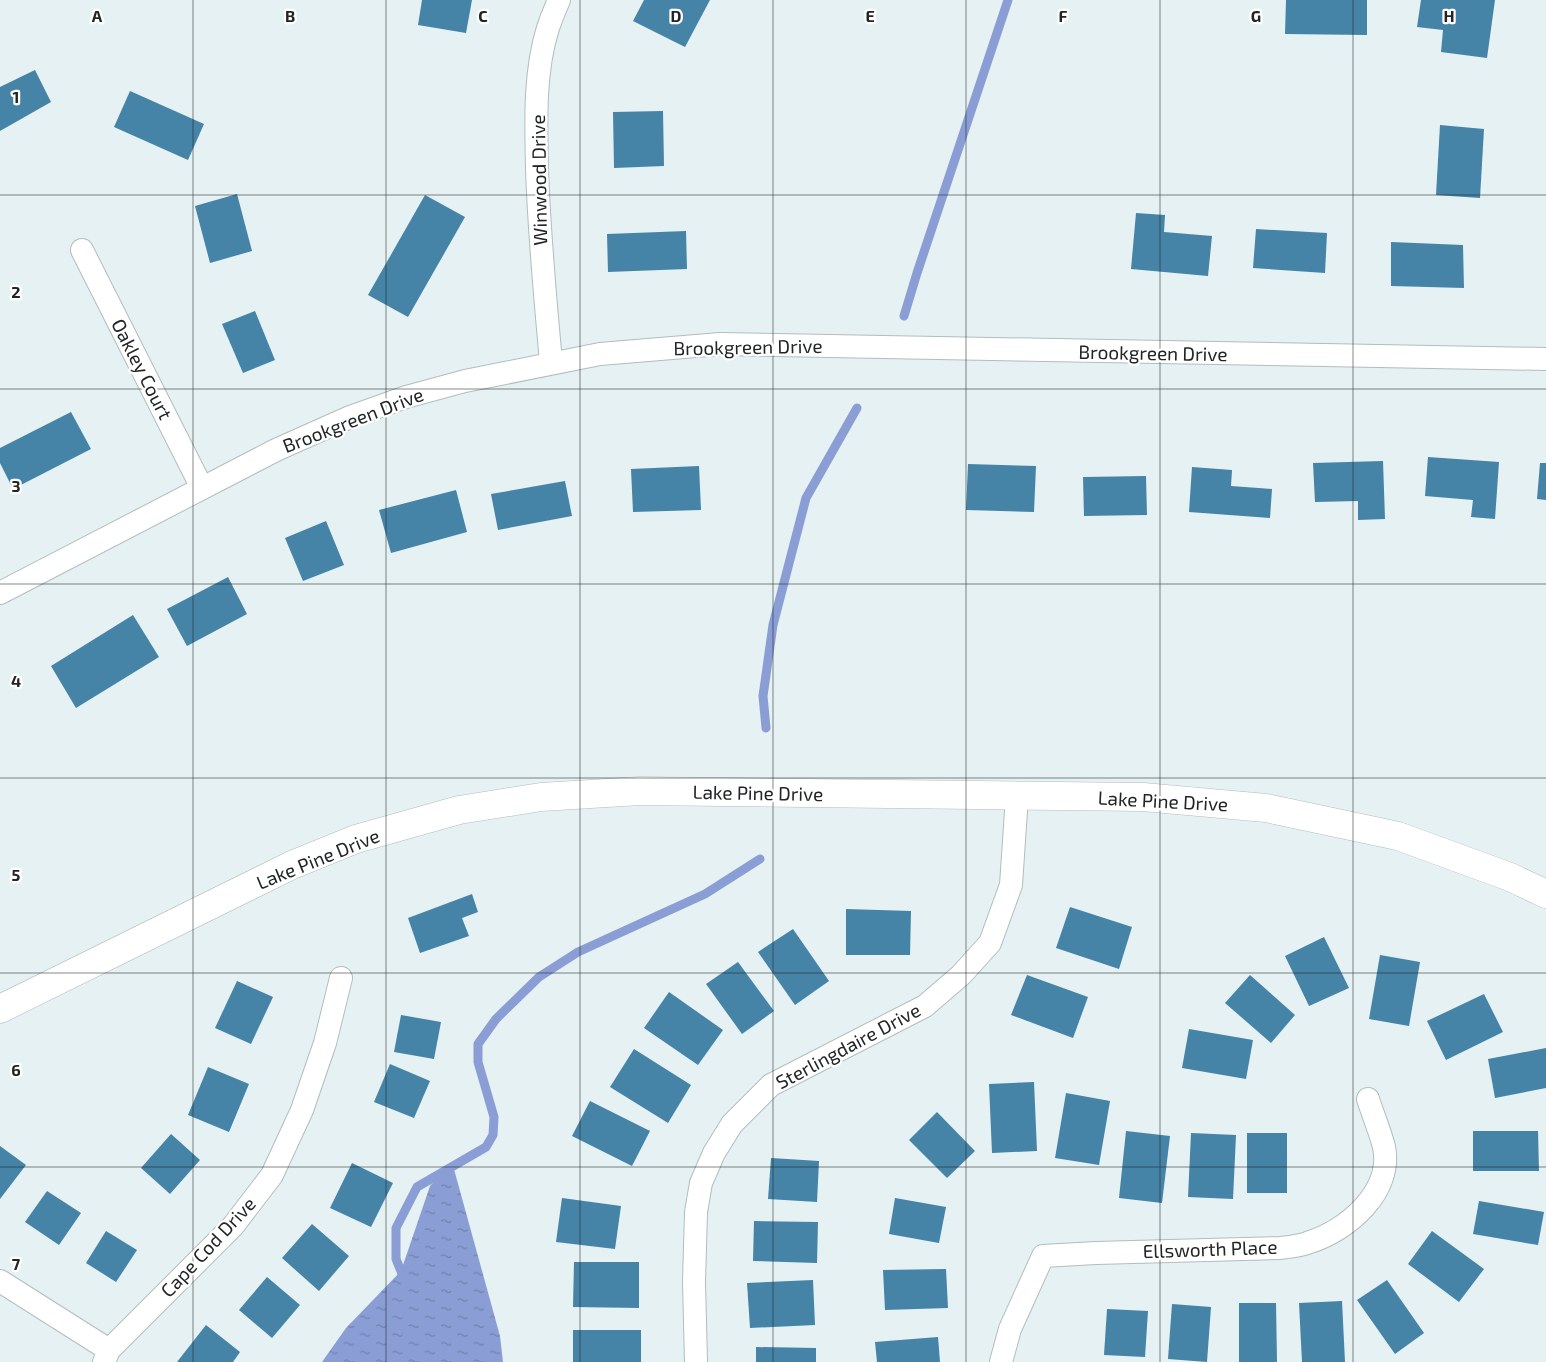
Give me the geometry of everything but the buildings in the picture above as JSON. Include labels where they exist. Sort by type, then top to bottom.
[{"type":"street","name":"Winwood Drive","points":[[551,362],[541,256],[537,134],[538,92],[542,58],[547,29],[559,0]]},
{"type":"street","name":"Oakley Court","points":[[82,250],[202,488]]},
{"type":"street","name":"Brookgreen Drive","points":[[0,594],[276,450],[350,417],[406,397],[465,380],[600,354],[720,344],[1546,359]]},
{"type":"street","name":"Lake Pine Drive","points":[[0,1009],[292,865],[356,839],[459,810],[541,796],[640,791],[1143,798],[1266,808],[1398,836],[1510,877],[1546,894]]},
{"type":"street","name":"Sterlingdaire Drive","points":[[696,1362],[694,1282],[696,1212],[701,1183],[714,1153],[732,1124],[771,1085],[925,1006],[961,975],[990,942],[1011,885],[1017,796]]},
{"type":"street","name":"Cape Cod Drive","points":[[106,1356],[233,1226],[272,1175],[302,1110],[314,1076],[325,1043],[341,978]]},
{"type":"street","name":"Ellsworth Place","points":[[1001,1362],[1010,1329],[1043,1256],[1096,1252],[1280,1248],[1309,1243],[1336,1231],[1358,1213],[1376,1193],[1385,1166],[1384,1148],[1368,1099]]},
{"type":"street","points":[[0,1281],[106,1356]]},
{"type":"water","points":[[452,1162],[500,1336],[503,1362],[322,1362],[346,1328],[401,1271],[430,1186]]},
{"type":"waterway","points":[[904,316],[1008,0]]},
{"type":"waterway","points":[[766,728],[763,696],[773,625],[806,498],[857,408]]},
{"type":"waterway","points":[[405,1281],[396,1259],[396,1228],[417,1187],[486,1147],[493,1135],[494,1117],[478,1062],[478,1044],[496,1019],[539,977],[578,952],[705,894],[760,859]]}]
